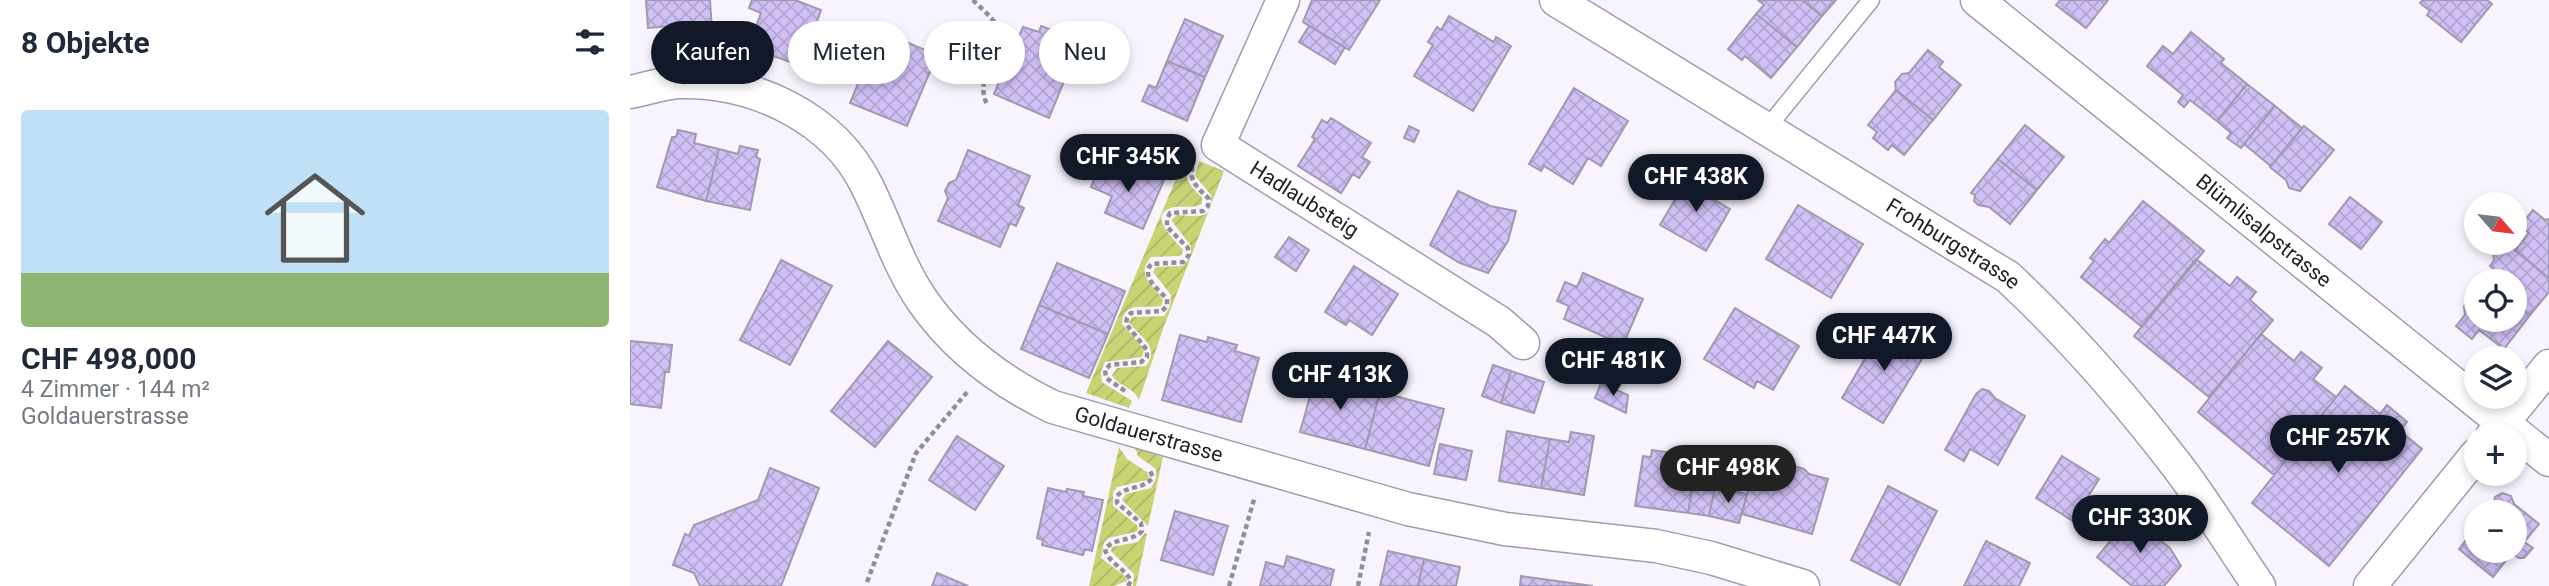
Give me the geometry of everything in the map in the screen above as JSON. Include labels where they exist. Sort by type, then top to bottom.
[{"type":"street","name":"Hadlaubsteig","points":[[1283,0],[1218,145],[1499,322],[1523,343]]},
{"type":"street","name":"Frohburgstrasse","points":[[1556,0],[1994,267],[2017,285],[2053,320],[2118,393],[2179,469],[2259,586]]},
{"type":"street","name":"Blümlisalpstrasse","points":[[1977,0],[2490,423]]},
{"type":"street","name":"Goldauerstrasse","points":[[630,92],[680,82],[733,85],[771,98],[799,112],[834,141],[859,172],[900,263],[923,301],[950,334],[986,368],[1021,391],[1053,407],[1376,500],[1505,528],[1656,546],[1711,558],[1803,586]]},
{"type":"street","points":[[2502,423],[2549,366]]},
{"type":"street","name":"Blümlisalpstrasse","points":[[2527,447],[2549,460]]},
{"type":"street","points":[[2370,586],[2464,470]]},
{"type":"lane","points":[[1767,128],[1871,0]]},
{"type":"path","points":[[973,0],[998,29],[984,88],[988,106]]},
{"type":"path","points":[[1133,397],[1106,378],[1105,370],[1110,365],[1141,362],[1147,357],[1147,350],[1126,324],[1127,318],[1131,313],[1162,311],[1167,306],[1167,299],[1147,275],[1146,269],[1151,264],[1183,262],[1189,255],[1188,248],[1167,227],[1167,219],[1170,213],[1176,211],[1203,211],[1209,206],[1209,199],[1191,180],[1190,172]]},
{"type":"path","points":[[867,582],[916,453],[986,368]]},
{"type":"path","points":[[1128,586],[1131,581],[1128,575],[1106,556],[1105,549],[1110,543],[1138,536],[1142,530],[1141,523],[1117,503],[1117,496],[1121,492],[1148,484],[1153,477],[1151,470],[1141,464]]},
{"type":"path","points":[[1229,586],[1263,468]]},
{"type":"path","points":[[1358,586],[1376,500]]},
{"type":"green space","points":[[1186,155],[1190,157],[1188,180],[1202,197],[1202,204],[1174,207],[1162,215],[1164,227],[1183,250],[1182,254],[1151,257],[1147,264],[1145,275],[1163,300],[1161,306],[1135,307],[1126,311],[1123,316],[1122,324],[1144,349],[1142,357],[1105,362],[1101,371],[1102,382],[1132,401],[1129,408],[1086,393]]},
{"type":"green space","points":[[1199,161],[1224,171],[1211,206],[1211,195],[1195,176]]},
{"type":"green space","points":[[1209,211],[1191,256],[1191,246],[1171,220],[1177,215],[1202,216]]},
{"type":"green space","points":[[1191,257],[1139,400],[1134,392],[1112,375],[1117,368],[1146,366],[1150,359],[1147,342],[1129,322],[1132,317],[1164,316],[1170,306],[1171,295],[1153,272],[1156,267],[1182,266]]},
{"type":"green space","points":[[1119,447],[1127,459],[1147,472],[1149,477],[1147,480],[1117,487],[1113,493],[1113,506],[1137,525],[1138,529],[1136,532],[1108,538],[1104,543],[1101,558],[1126,577],[1127,581],[1114,586],[1089,586]]},
{"type":"green space","points":[[1135,448],[1163,457],[1148,526],[1122,500],[1126,494],[1151,488],[1156,478],[1156,469],[1138,456]]},
{"type":"green space","points":[[1147,534],[1136,586],[1133,586],[1134,574],[1111,551],[1112,547],[1138,542]]},
{"type":"building","points":[[646,0],[710,0],[711,21],[651,21],[651,28],[648,28]]},
{"type":"building","points":[[752,0],[795,0],[821,10],[817,21],[788,21],[788,61],[774,56],[774,21],[758,21],[761,13],[749,8]]},
{"type":"building","points":[[1312,0],[1380,0],[1349,50],[1303,22]]},
{"type":"building","points":[[1758,0],[1802,0],[1822,16],[1797,47],[1756,14],[1764,5]]},
{"type":"building","points":[[1802,0],[1836,0],[1822,16]]},
{"type":"building","points":[[2060,0],[2108,0],[2086,28],[2056,5]]},
{"type":"building","points":[[2423,0],[2487,0],[2492,4],[2461,42],[2427,15],[2430,11],[2420,3]]},
{"type":"building","points":[[1756,14],[1797,47],[1771,78],[1745,56],[1742,60],[1728,49]]},
{"type":"building","points":[[1449,16],[1494,42],[1496,37],[1511,46],[1473,111],[1414,76],[1433,45],[1428,42],[1437,27],[1441,30]]},
{"type":"building","points":[[1185,19],[1223,36],[1205,77],[1167,61]]},
{"type":"building","points":[[1309,26],[1345,47],[1335,64],[1299,42]]},
{"type":"building","points":[[1025,28],[1039,32],[1039,84],[1063,84],[1049,118],[994,94],[998,84],[1025,84]]},
{"type":"building","points":[[2191,32],[2224,59],[2221,63],[2247,84],[2217,121],[2190,100],[2184,107],[2178,102],[2183,95],[2147,66],[2163,46],[2173,54]]},
{"type":"building","points":[[910,44],[924,50],[925,84],[907,126],[850,103],[858,84],[910,84]]},
{"type":"building","points":[[1928,50],[1943,62],[1939,67],[1961,85],[1933,120],[1896,90],[1895,82],[1902,74],[1909,73]]},
{"type":"building","points":[[1167,61],[1205,77],[1187,121],[1142,101],[1149,85],[1156,88]]},
{"type":"building","points":[[2247,84],[2275,106],[2241,148],[2227,138],[2231,133],[2217,121]]},
{"type":"building","points":[[1574,88],[1628,121],[1601,166],[1588,158],[1573,184],[1544,166],[1541,171],[1529,164]]},
{"type":"building","points":[[1896,90],[1933,120],[1904,155],[1892,145],[1888,150],[1873,138],[1877,132],[1868,125]]},
{"type":"building","points":[[2275,106],[2302,128],[2271,166],[2244,144]]},
{"type":"building","points":[[1331,118],[1371,143],[1362,157],[1370,162],[1359,178],[1353,174],[1341,193],[1298,166],[1315,139],[1312,137],[1322,120],[1327,123]]},
{"type":"building","points":[[2025,125],[2064,157],[2037,190],[1998,159]]},
{"type":"building","points":[[1409,126],[1419,131],[1414,142],[1404,138]]},
{"type":"building","points":[[2304,126],[2334,150],[2300,191],[2289,188],[2286,180],[2270,167]]},
{"type":"building","points":[[678,130],[696,134],[694,143],[719,149],[706,201],[657,187],[672,137],[676,137]]},
{"type":"building","points":[[740,146],[758,150],[756,157],[760,159],[750,210],[706,201],[719,149],[738,154]]},
{"type":"building","points":[[968,150],[1030,176],[1018,205],[1024,208],[1016,226],[1010,223],[1000,247],[938,221],[948,198],[945,191],[949,183],[956,180]]},
{"type":"building","points":[[1998,159],[2037,190],[2010,224],[1989,207],[1978,205],[1974,201],[1975,195],[1971,193]]},
{"type":"building","points":[[1101,163],[1140,179],[1144,171],[1164,180],[1143,229],[1105,213],[1112,196],[1091,187]]},
{"type":"building","points":[[1695,174],[1714,186],[1708,196],[1730,209],[1706,251],[1660,225],[1686,181],[1689,184]]},
{"type":"building","points":[[1458,191],[1490,206],[1516,211],[1508,241],[1488,273],[1460,263],[1430,245]]},
{"type":"building","points":[[2350,197],[2382,222],[2361,249],[2329,224]]},
{"type":"building","points":[[2143,201],[2204,251],[2142,327],[2081,277],[2094,261],[2090,258],[2105,239],[2109,243]]},
{"type":"building","points":[[1798,205],[1863,244],[1831,298],[1766,259]]},
{"type":"building","points":[[2533,210],[2545,220],[2549,219],[2549,278],[2522,256],[2527,256],[2527,217]]},
{"type":"building","points":[[1289,237],[1309,250],[1296,271],[1275,257]]},
{"type":"building","points":[[2493,256],[2522,256],[2549,278],[2549,292],[2530,315],[2527,313],[2527,269],[2493,269],[2490,266]]},
{"type":"building","points":[[2196,259],[2230,286],[2237,277],[2256,292],[2250,300],[2273,320],[2209,397],[2134,336]]},
{"type":"building","points":[[781,260],[832,286],[790,365],[740,340]]},
{"type":"building","points":[[1057,263],[1125,291],[1108,334],[1039,305]]},
{"type":"building","points":[[1354,266],[1398,294],[1372,335],[1349,320],[1346,325],[1325,312]]},
{"type":"building","points":[[1583,273],[1643,299],[1623,345],[1564,319],[1569,306],[1557,301],[1565,282],[1577,287]]},
{"type":"building","points":[[1039,305],[1108,334],[1089,378],[1021,349]]},
{"type":"building","points":[[1735,308],[1799,346],[1773,390],[1757,381],[1754,388],[1704,359]]},
{"type":"building","points":[[2464,316],[2464,332],[2477,332],[2472,339],[2456,326]]},
{"type":"building","points":[[1886,324],[1928,349],[1883,423],[1842,398],[1867,355],[1860,351],[1869,337],[1876,341]]},
{"type":"building","points":[[2482,332],[2517,332],[2506,346],[2500,346]]},
{"type":"building","points":[[2261,334],[2294,361],[2301,352],[2322,368],[2313,379],[2336,397],[2274,475],[2198,412]]},
{"type":"building","points":[[1180,335],[1207,342],[1208,337],[1237,345],[1235,351],[1259,358],[1241,422],[1162,400]]},
{"type":"building","points":[[630,341],[672,345],[669,372],[665,372],[661,408],[630,404]]},
{"type":"building","points":[[888,341],[932,377],[875,447],[831,411]]},
{"type":"building","points":[[1493,365],[1511,371],[1501,403],[1482,396]]},
{"type":"building","points":[[1511,371],[1544,382],[1534,413],[1501,403]]},
{"type":"building","points":[[1316,375],[1380,392],[1365,449],[1300,432]]},
{"type":"building","points":[[1601,383],[1628,395],[1626,413],[1595,398]]},
{"type":"building","points":[[2345,386],[2380,414],[2387,405],[2407,422],[2400,431],[2422,449],[2329,566],[2252,503]]},
{"type":"building","points":[[1982,389],[2025,416],[1998,465],[1970,449],[1964,461],[1945,450],[1976,394]]},
{"type":"building","points":[[1380,392],[1444,409],[1429,466],[1365,449]]},
{"type":"building","points":[[1507,431],[1550,439],[1541,488],[1499,481]]},
{"type":"building","points":[[1571,432],[1594,436],[1584,495],[1541,488],[1550,439],[1569,442]]},
{"type":"building","points":[[957,436],[1004,466],[975,510],[929,480]]},
{"type":"building","points":[[1440,444],[1472,451],[1466,480],[1434,474]]},
{"type":"building","points":[[1652,450],[1688,455],[1687,461],[1696,463],[1688,513],[1635,506],[1643,456],[1651,457]]},
{"type":"building","points":[[2062,456],[2099,479],[2073,521],[2036,498]]},
{"type":"building","points":[[1752,458],[1786,467],[1791,465],[1828,479],[1812,534],[1742,514],[1749,487],[1744,486]]},
{"type":"building","points":[[770,468],[819,488],[781,586],[700,586],[694,573],[673,565],[685,534],[689,536],[694,525],[758,500]]},
{"type":"building","points":[[1693,483],[1715,487],[1709,516],[1688,513]]},
{"type":"building","points":[[1888,486],[1937,511],[1900,585],[1851,560]]},
{"type":"building","points":[[1715,487],[1747,494],[1739,523],[1709,516]]},
{"type":"building","points":[[1048,488],[1084,492],[1083,496],[1103,500],[1092,551],[1085,549],[1083,555],[1042,545],[1043,540],[1037,538]]},
{"type":"building","points":[[2502,493],[2511,496],[2512,500],[2494,500]]},
{"type":"building","points":[[1175,511],[1228,526],[1213,575],[1161,560]]},
{"type":"building","points":[[2135,511],[2153,526],[2149,532],[2170,548],[2181,566],[2164,586],[2132,586],[2097,557]]},
{"type":"building","points":[[2527,514],[2539,524],[2527,538]]},
{"type":"building","points":[[1986,541],[2030,563],[2019,586],[1964,586]]},
{"type":"building","points":[[2527,544],[2533,548],[2527,555]]},
{"type":"building","points":[[1388,551],[1424,559],[1418,586],[1380,586]]},
{"type":"building","points":[[1287,556],[1334,570],[1330,586],[1260,586],[1266,562],[1284,567]]},
{"type":"building","points":[[1424,559],[1460,567],[1456,586],[1418,586]]},
{"type":"building","points":[[2476,563],[2504,563],[2493,577]]},
{"type":"building","points":[[937,573],[968,586],[932,586]]},
{"type":"building","points":[[1521,576],[1593,586],[1520,586]]}]
